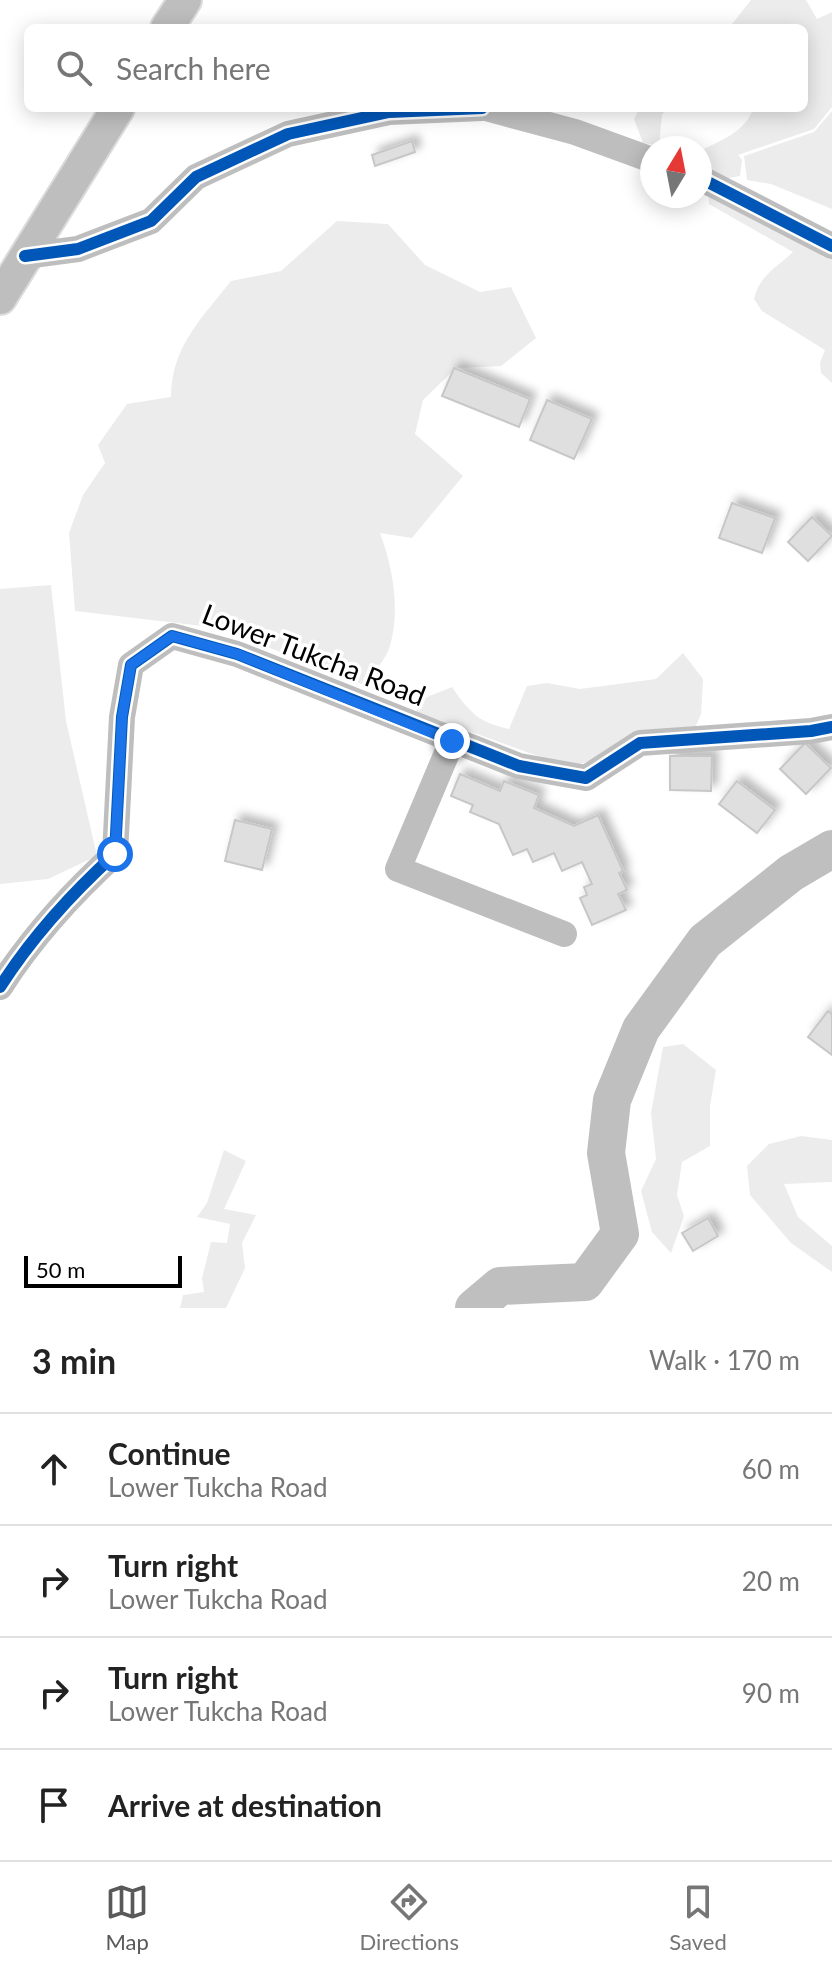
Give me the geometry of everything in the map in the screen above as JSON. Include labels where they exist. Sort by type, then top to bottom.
[{"type":"main road","points":[[170,24],[185,0]]},
{"type":"main road","points":[[0,298],[115,112]]},
{"type":"street","points":[[25,256],[78,249],[151,221],[196,177],[288,134],[389,112]]},
{"type":"street","points":[[499,112],[575,132],[640,156]]},
{"type":"street","points":[[712,184],[832,246]]},
{"type":"street","name":"Lower Tukcha Road","points":[[0,987],[22,954],[75,890],[115,854],[122,717],[131,665],[172,636],[237,654],[519,766],[586,778],[640,743],[832,727]]},
{"type":"street","points":[[452,741],[398,869],[564,934]]},
{"type":"shaded area","points":[[751,0],[806,0],[817,19],[832,12],[832,107],[814,129],[738,155],[742,160],[740,176],[722,179],[712,170],[712,145],[739,129],[752,112],[808,112],[808,24],[732,24]]},
{"type":"shaded area","points":[[832,111],[832,209],[771,184],[747,180],[744,156],[814,132]]},
{"type":"shaded area","points":[[638,112],[665,112],[660,136],[640,136],[634,119]]},
{"type":"shaded area","points":[[712,194],[832,254],[832,383],[821,373],[820,363],[825,350],[762,311],[754,299],[764,278],[793,252],[712,206]]},
{"type":"shaded area","points":[[337,221],[388,224],[425,265],[480,292],[511,287],[536,338],[501,366],[456,368],[423,400],[415,434],[463,476],[412,538],[380,533],[392,575],[395,605],[393,635],[381,663],[364,685],[219,628],[75,611],[69,533],[83,495],[105,463],[98,445],[127,404],[171,397],[172,379],[182,348],[231,281],[281,271]]},
{"type":"shaded area","points":[[51,585],[66,721],[97,856],[48,879],[0,884],[0,589]]},
{"type":"shaded area","points":[[683,653],[703,679],[701,714],[693,733],[601,756],[571,768],[416,712],[420,700],[452,687],[476,715],[509,729],[527,686],[547,683],[580,689],[656,679]]},
{"type":"shaded area","points":[[683,1044],[716,1070],[710,1106],[710,1146],[682,1162],[677,1195],[684,1216],[671,1253],[652,1232],[641,1191],[656,1159],[651,1113],[663,1047]]},
{"type":"shaded area","points":[[801,1136],[832,1140],[832,1182],[784,1184],[798,1217],[832,1246],[832,1272],[791,1243],[750,1195],[747,1166],[769,1144]]},
{"type":"shaded area","points":[[224,1150],[246,1161],[224,1209],[256,1215],[242,1243],[245,1268],[226,1308],[180,1308],[183,1295],[204,1292],[202,1278],[211,1242],[227,1243],[230,1224],[197,1217],[207,1203]]},
{"type":"building","points":[[412,141],[415,152],[375,166],[372,155]]},
{"type":"building","points":[[454,368],[530,399],[519,427],[442,396]]},
{"type":"building","points":[[547,400],[592,419],[574,459],[530,440]]},
{"type":"building","points":[[732,503],[775,518],[762,553],[719,538]]},
{"type":"building","points":[[812,517],[832,536],[808,561],[788,542]]},
{"type":"building","points":[[805,743],[831,768],[806,794],[780,769]]},
{"type":"building","points":[[670,756],[712,756],[711,791],[670,790]]},
{"type":"building","points":[[460,774],[500,791],[504,781],[539,795],[534,808],[574,826],[598,815],[623,871],[619,873],[627,890],[618,894],[626,910],[592,925],[580,898],[587,895],[584,887],[592,884],[582,862],[562,871],[554,853],[533,862],[527,849],[513,855],[499,824],[470,812],[473,805],[451,796]]},
{"type":"building","points":[[737,781],[775,810],[757,833],[719,804]]},
{"type":"building","points":[[235,820],[272,829],[262,870],[225,861]]},
{"type":"building","points":[[828,1011],[832,1014],[832,1055],[808,1037]]},
{"type":"building","points":[[708,1218],[718,1236],[693,1251],[682,1233]]},
{"type":"waterway","points":[[474,1308],[500,1286],[585,1282],[620,1234],[606,1153],[612,1100],[641,1029],[705,941],[791,873],[832,849]]},
{"type":"cycle path","points":[[25,256],[78,249],[151,221],[196,177],[288,134],[389,112]]},
{"type":"cycle path","points":[[712,184],[832,246]]},
{"type":"cycle path","points":[[0,987],[53,917],[115,854],[122,717],[131,665],[172,636],[237,654],[519,766],[586,778],[640,743],[832,727]]},
{"type":"route","points":[[115,854],[122,717],[131,665],[172,636],[237,654],[452,741]]}]
